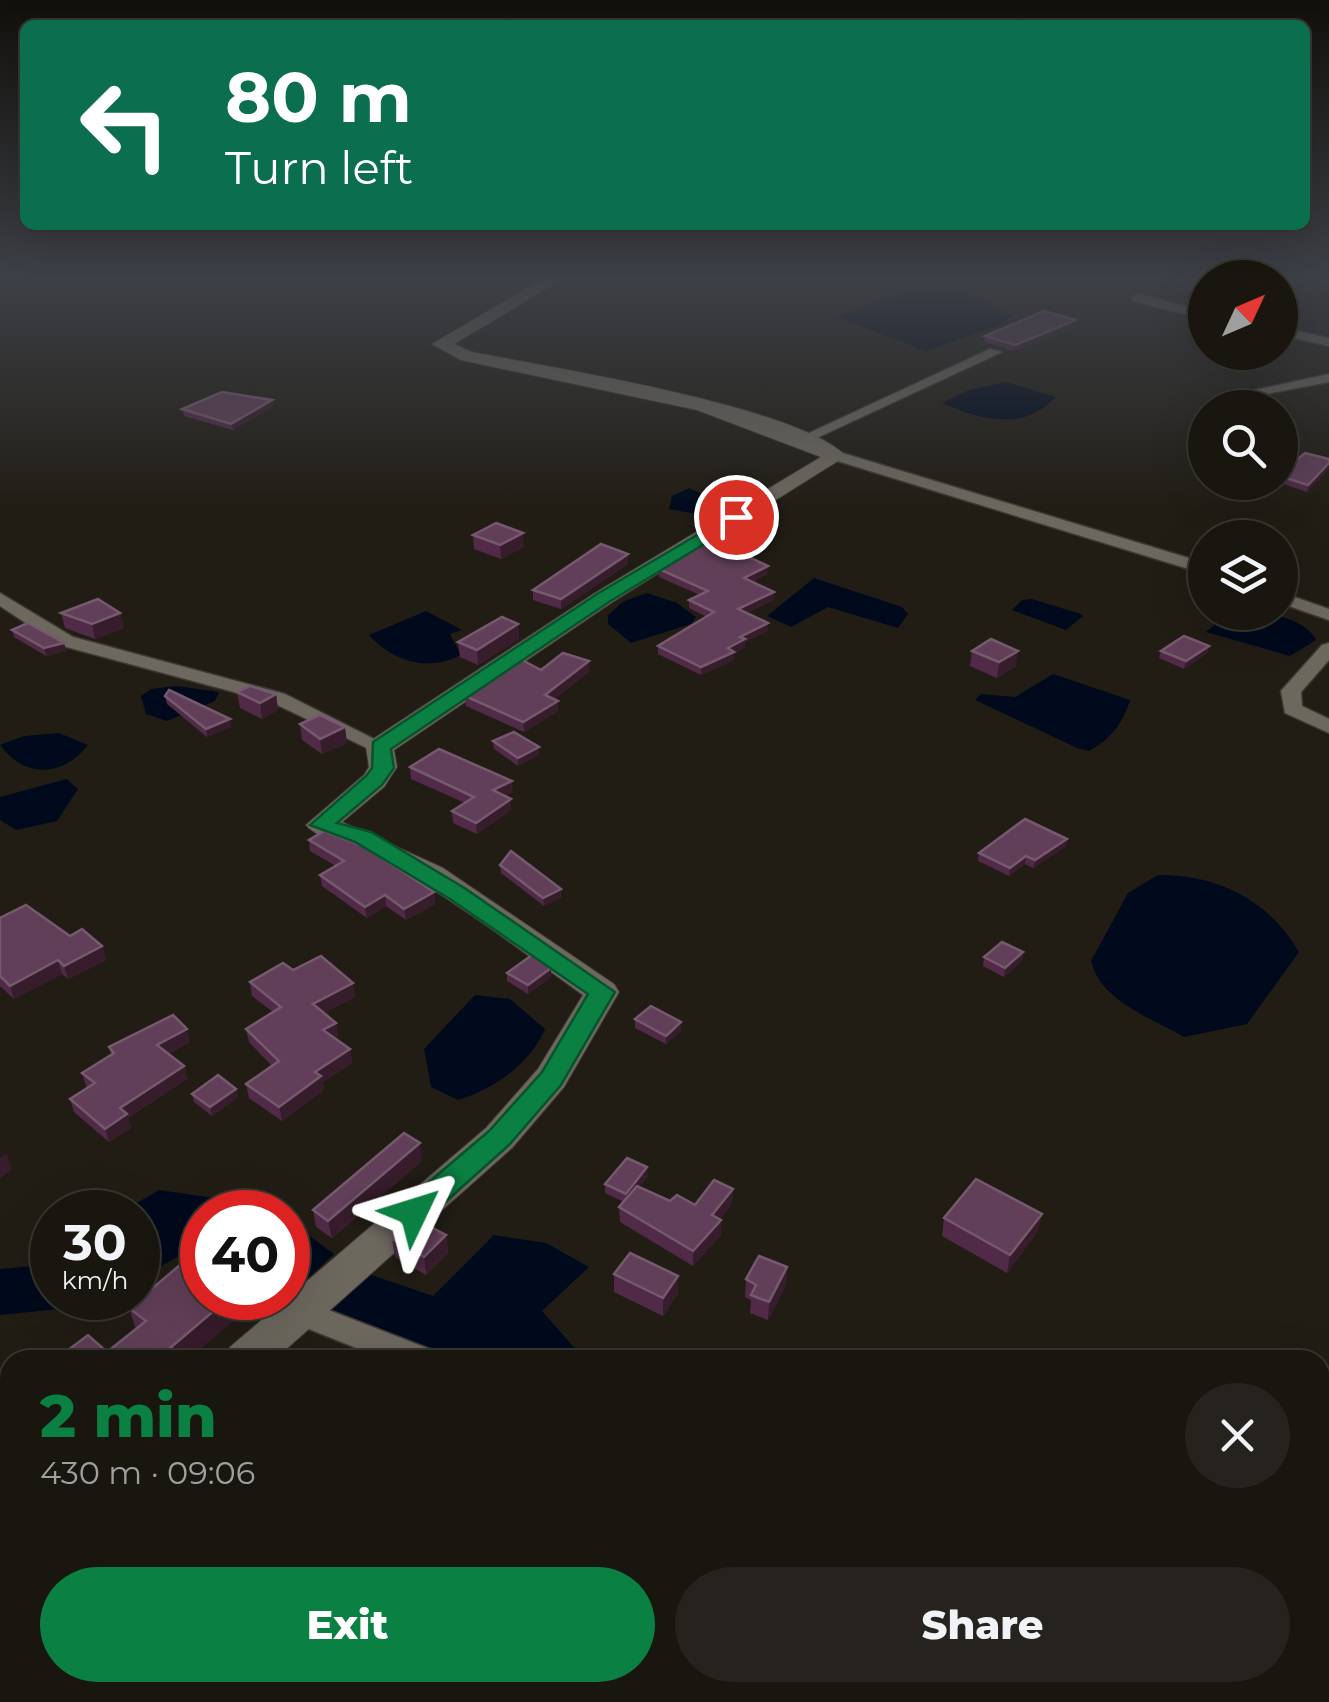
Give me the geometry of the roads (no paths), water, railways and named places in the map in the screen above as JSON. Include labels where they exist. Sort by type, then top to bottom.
[{"type":"street","points":[[461,353],[742,418],[803,438],[836,456],[1188,563]]},
{"type":"street","points":[[803,438],[992,353]]},
{"type":"street","points":[[1266,390],[1329,378]]},
{"type":"street","points":[[380,747],[603,598],[836,456]]},
{"type":"street","points":[[0,598],[66,641],[278,698],[380,747]]},
{"type":"street","points":[[1298,603],[1329,615]]},
{"type":"street","points":[[1329,649],[1291,690],[1289,699],[1292,709],[1329,727]]},
{"type":"street","points":[[310,1303],[499,1138],[551,1078],[602,992],[458,894],[363,837],[321,825],[374,781],[383,768],[380,747]]},
{"type":"street","points":[[310,1316],[396,1350]]},
{"type":"street","points":[[256,1350],[291,1320]]},
{"type":"water","points":[[1006,382],[1056,397],[1030,415],[1001,420],[942,403],[969,390]]},
{"type":"water","points":[[689,488],[727,505],[707,516],[669,509],[672,496]]},
{"type":"water","points":[[814,578],[902,607],[908,614],[898,628],[828,607],[791,627],[767,616]]},
{"type":"water","points":[[647,593],[677,603],[696,617],[691,624],[631,643],[608,624],[608,615],[624,601]]},
{"type":"water","points":[[1032,599],[1083,616],[1066,630],[1012,610],[1022,600]]},
{"type":"water","points":[[426,611],[462,630],[450,634],[461,655],[436,663],[412,662],[389,652],[369,635]]},
{"type":"water","points":[[1298,624],[1316,640],[1290,656],[1206,632],[1298,630]]},
{"type":"water","points":[[1053,674],[1130,700],[1115,730],[1089,751],[975,700],[981,694],[1015,697]]},
{"type":"water","points":[[177,686],[219,692],[215,701],[167,721],[146,714],[141,696],[151,689]]},
{"type":"water","points":[[59,733],[88,745],[67,764],[55,768],[43,770],[20,764],[0,745],[24,736]]},
{"type":"water","points":[[67,779],[78,789],[57,821],[16,830],[0,820],[0,797]]},
{"type":"water","points":[[1158,875],[1201,879],[1240,894],[1273,918],[1299,952],[1247,1024],[1184,1037],[1116,998],[1097,975],[1091,961],[1128,893]]},
{"type":"water","points":[[475,995],[510,999],[545,1029],[530,1053],[509,1074],[458,1100],[431,1087],[424,1049]]},
{"type":"water","points":[[160,1190],[180,1193],[180,1256],[160,1267]]},
{"type":"water","points":[[494,1235],[546,1243],[589,1267],[542,1311],[576,1350],[418,1350],[323,1310],[360,1271],[433,1296]]},
{"type":"water","points":[[310,1236],[334,1254],[310,1276]]},
{"type":"water","points":[[30,1266],[30,1312],[0,1315],[0,1269]]}]
